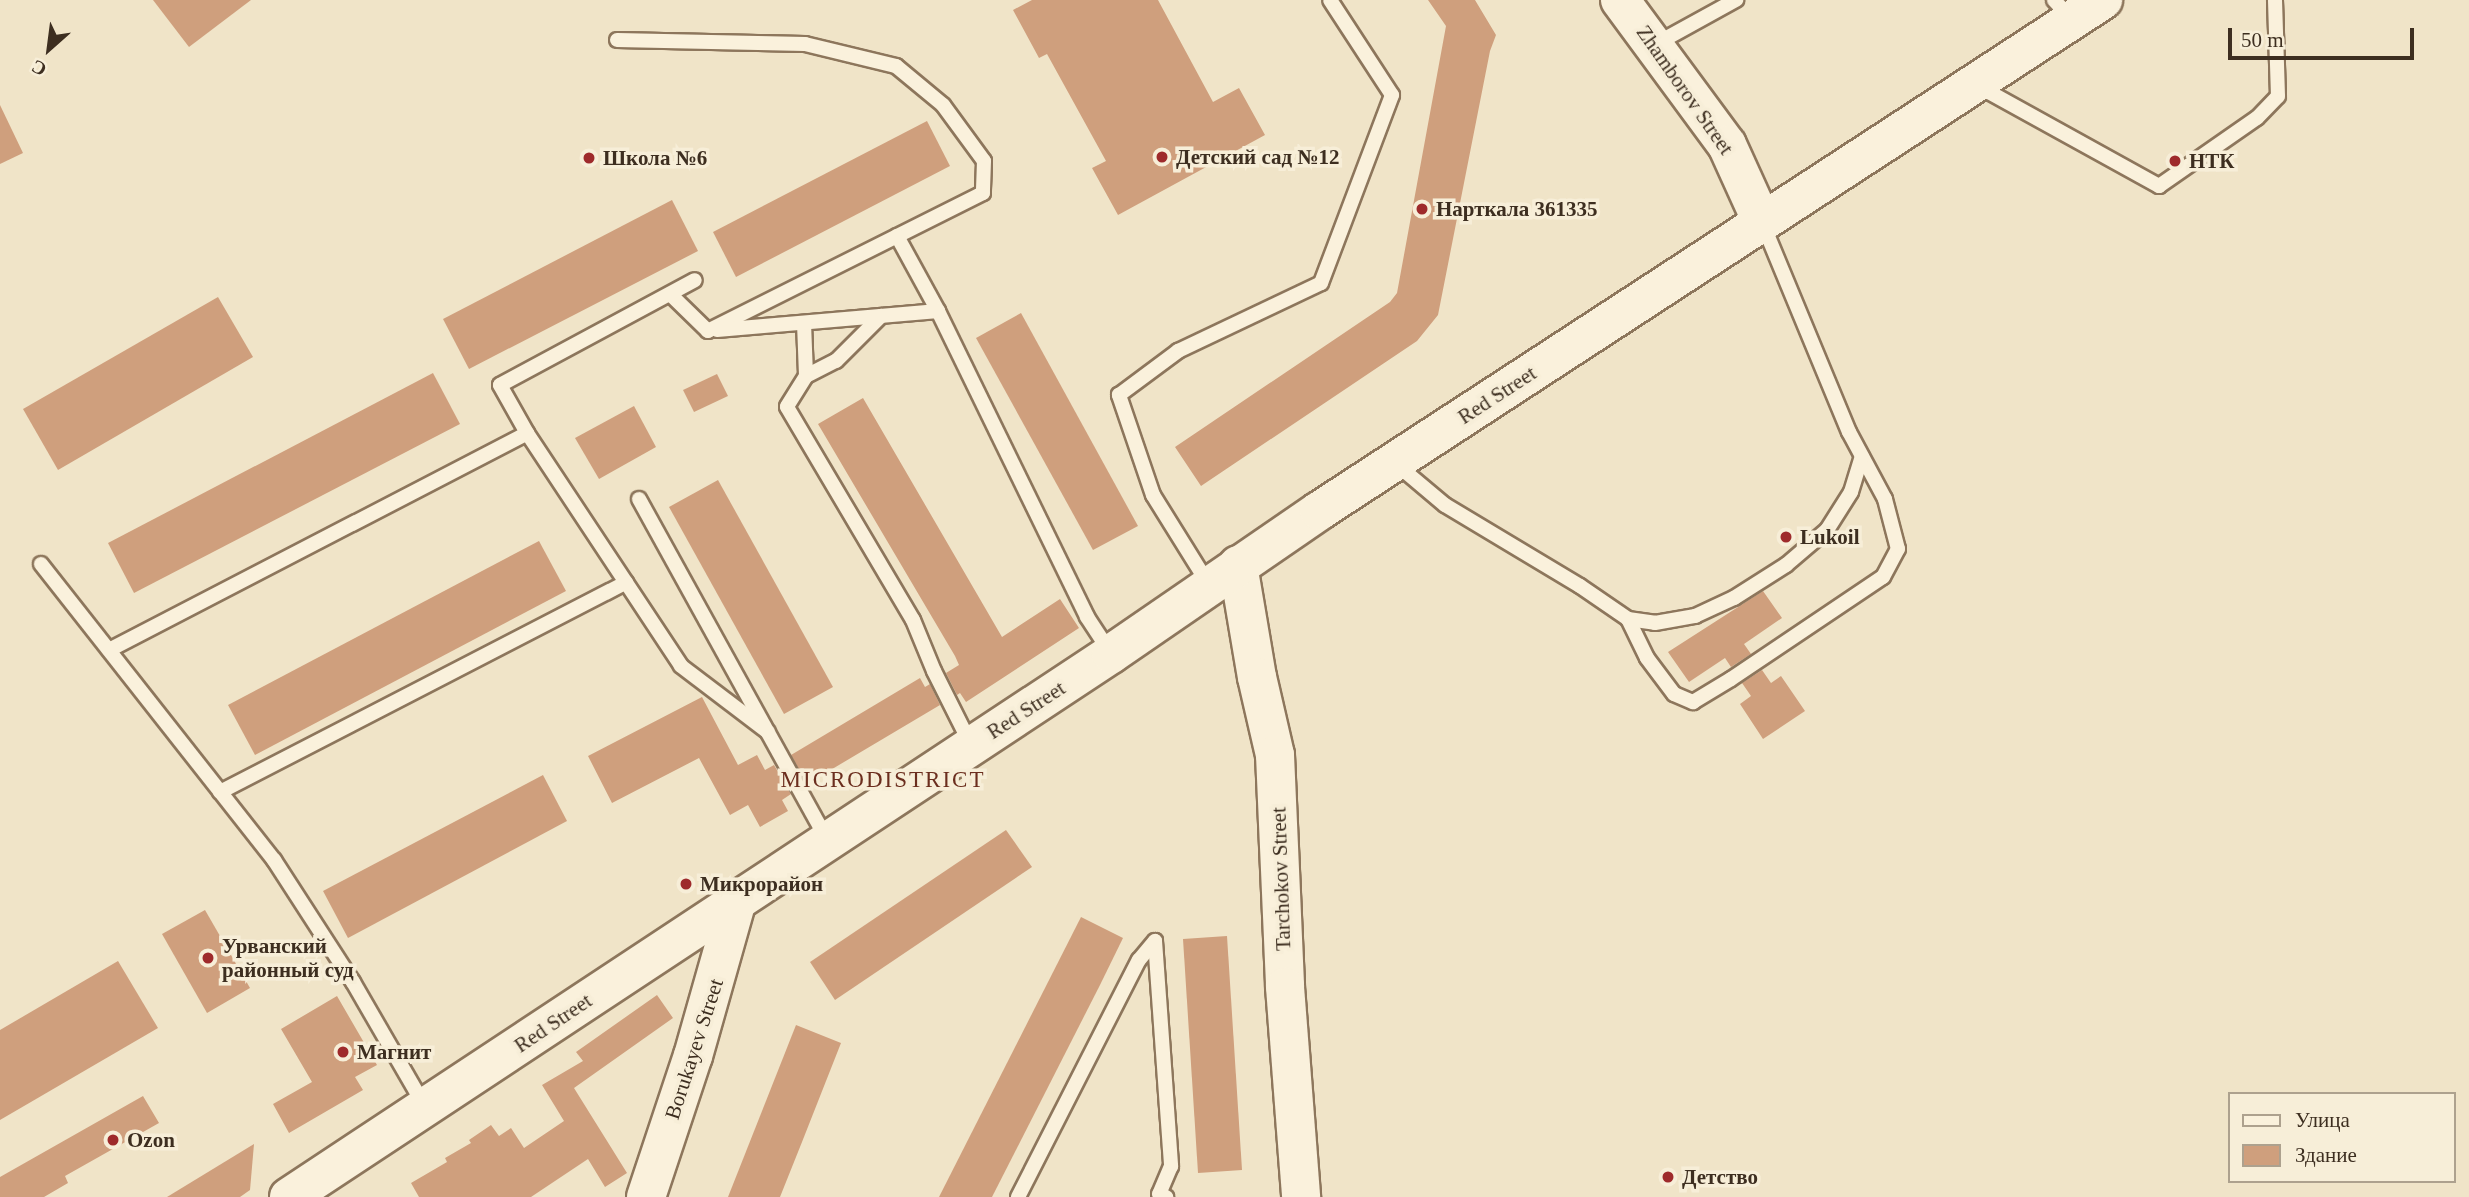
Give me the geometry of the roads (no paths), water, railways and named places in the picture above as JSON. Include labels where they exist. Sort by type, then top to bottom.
[{"type":"street","name":"Zhamborov Street","points":[[1620,0],[1727,145],[1762,222]]},
{"type":"street","name":"Red Street","points":[[289,1197],[1111,654],[1224,575],[1974,84],[2076,7]]},
{"type":"street","name":"Tarchokov Street","points":[[1224,575],[1257,677],[1275,755],[1285,987],[1301,1197]]},
{"type":"street","name":"Borukayev Street","points":[[646,1197],[693,1056],[737,900]]},
{"type":"lane","points":[[1224,575],[1153,495],[1119,395],[1178,351],[1321,283],[1392,95],[1330,0]]},
{"type":"lane","points":[[1653,45],[1736,0]]},
{"type":"lane","points":[[1974,84],[2159,186],[2257,118],[2278,96],[2275,0]]},
{"type":"lane","points":[[617,40],[805,44],[896,66],[943,105],[984,162],[983,193],[708,331]]},
{"type":"lane","points":[[1394,463],[1446,505],[1580,586],[1628,619],[1660,679],[1674,694],[1693,702],[1807,630],[1883,577],[1898,549],[1885,499],[1849,432],[1762,222]]},
{"type":"lane","points":[[897,236],[938,312],[1087,617],[1111,654]]},
{"type":"lane","points":[[695,280],[500,385],[527,433],[681,666],[768,732]]},
{"type":"lane","points":[[670,294],[708,331],[938,312]]},
{"type":"lane","points":[[881,316],[836,361],[806,376],[787,407],[914,620],[934,671],[971,746]]},
{"type":"lane","points":[[804,323],[806,376]]},
{"type":"lane","points":[[109,650],[527,433]]},
{"type":"lane","points":[[1628,619],[1656,622],[1695,616],[1734,598],[1787,565],[1827,530],[1851,492],[1862,457]]},
{"type":"lane","points":[[639,499],[827,840]]},
{"type":"lane","points":[[41,564],[274,860],[353,982],[426,1108]]},
{"type":"lane","points":[[220,792],[626,582]]},
{"type":"lane","points":[[1018,1197],[1139,960],[1155,940],[1171,1166],[1161,1196]]},
{"type":"place","name":"Детский сад №12","points":[[1162,157]]},
{"type":"place","name":"Школа №6","points":[[589,158]]},
{"type":"place","name":"НТК","points":[[2175,161]]},
{"type":"place","name":"Нарткала 361335","points":[[1422,209]]},
{"type":"place","name":"Lukoil","points":[[1786,537]]},
{"type":"place","name":"Микрорайон","points":[[686,884]]},
{"type":"place","name":"Урванский районный суд","points":[[208,958]]},
{"type":"place","name":"Магнит","points":[[343,1052]]},
{"type":"place","name":"Ozon","points":[[113,1140]]},
{"type":"place","name":"Детство","points":[[1668,1177]]},
{"type":"district","name":"MICRODISTRICT","points":[[883,780]]}]
